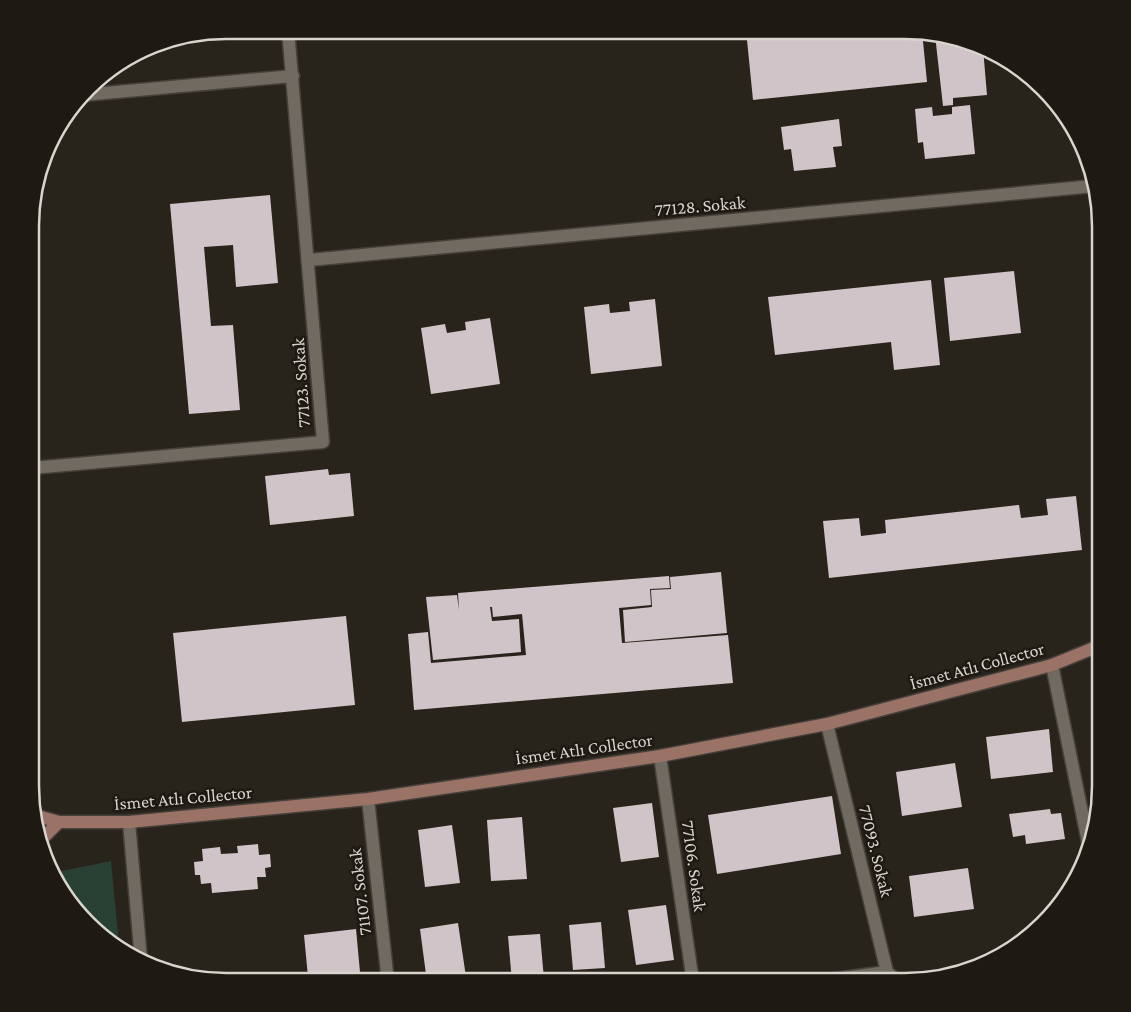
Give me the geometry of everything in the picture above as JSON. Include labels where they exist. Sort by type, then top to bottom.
[{"type":"main road","name":"İsmet Atlı Collector","points":[[59,822],[129,822],[368,799],[660,756],[827,724],[1052,665],[1092,648]]},
{"type":"main road","points":[[40,813],[59,822]]},
{"type":"main road","points":[[41,817],[59,822]]},
{"type":"main road","points":[[44,831],[59,822]]},
{"type":"main road","points":[[45,836],[59,822]]},
{"type":"street","name":"77123. Sokak","points":[[39,467],[323,442],[289,39]]},
{"type":"street","points":[[92,94],[293,76]]},
{"type":"street","name":"77128. Sokak","points":[[309,260],[1088,187]]},
{"type":"street","points":[[1052,665],[1087,831]]},
{"type":"street","name":"77093. Sokak","points":[[827,724],[887,972]]},
{"type":"street","name":"77106. Sokak","points":[[660,756],[692,973]]},
{"type":"street","name":"71107. Sokak","points":[[368,799],[387,973]]},
{"type":"street","points":[[129,822],[140,953]]},
{"type":"street","points":[[880,973],[887,972]]},
{"type":"green space","points":[[111,861],[118,940],[102,927],[85,910],[59,872]]},
{"type":"building","points":[[747,39],[923,39],[927,82],[753,100]]},
{"type":"building","points":[[936,41],[954,45],[984,56],[987,95],[953,98],[953,105],[943,106]]},
{"type":"building","points":[[970,105],[975,154],[925,159],[923,142],[918,143],[915,109],[932,107],[933,116],[952,114],[952,107]]},
{"type":"building","points":[[839,119],[842,146],[833,147],[836,167],[794,171],[791,149],[784,150],[781,127]]},
{"type":"building","points":[[270,195],[278,283],[236,287],[233,245],[204,247],[211,326],[233,325],[240,410],[189,414],[170,204]]},
{"type":"building","points":[[1014,271],[1021,333],[950,341],[944,278]]},
{"type":"building","points":[[931,280],[940,365],[894,370],[891,342],[775,355],[768,297]]},
{"type":"building","points":[[655,299],[662,366],[591,374],[584,307],[609,304],[610,313],[630,311],[629,302]]},
{"type":"building","points":[[490,318],[500,384],[431,394],[421,328],[445,324],[447,333],[466,330],[465,322]]},
{"type":"building","points":[[328,469],[329,475],[350,473],[354,516],[270,525],[265,476]]},
{"type":"building","points":[[1076,496],[1082,550],[829,578],[823,521],[859,518],[861,536],[886,533],[885,520],[1019,505],[1021,518],[1048,515],[1046,499]]},
{"type":"building","points":[[721,572],[727,633],[625,642],[623,610],[652,607],[651,590],[671,589],[670,577]]},
{"type":"building","points":[[669,576],[670,588],[650,589],[651,605],[619,608],[622,643],[728,635],[733,683],[414,710],[408,634],[428,632],[431,663],[526,655],[522,614],[493,617],[492,607],[490,607],[492,621],[519,619],[521,652],[433,660],[426,597],[457,595],[459,610],[458,593]]},
{"type":"building","points":[[346,616],[355,705],[182,722],[173,633]]},
{"type":"building","points":[[1049,729],[1053,772],[991,779],[986,737]]},
{"type":"building","points":[[955,763],[962,807],[902,816],[896,772]]},
{"type":"building","points":[[832,796],[841,854],[717,874],[708,815]]},
{"type":"building","points":[[652,803],[659,857],[621,862],[613,808]]},
{"type":"building","points":[[1050,809],[1051,814],[1061,813],[1065,839],[1026,844],[1025,835],[1013,837],[1009,814]]},
{"type":"building","points":[[522,817],[527,879],[491,881],[487,820]]},
{"type":"building","points":[[452,825],[460,883],[425,887],[418,830]]},
{"type":"building","points":[[258,844],[259,855],[270,854],[271,867],[265,868],[266,877],[257,877],[258,889],[212,893],[211,883],[201,884],[200,875],[195,875],[194,862],[203,861],[202,849],[220,847],[221,854],[238,853],[237,846]]},
{"type":"building","points":[[968,868],[974,909],[914,917],[909,876]]},
{"type":"building","points":[[666,905],[674,960],[636,965],[628,910]]},
{"type":"building","points":[[601,922],[605,968],[573,970],[569,925]]},
{"type":"building","points":[[458,923],[465,973],[426,973],[420,929]]},
{"type":"building","points":[[356,929],[360,972],[308,973],[304,935]]},
{"type":"building","points":[[540,934],[543,973],[511,973],[508,936]]}]
